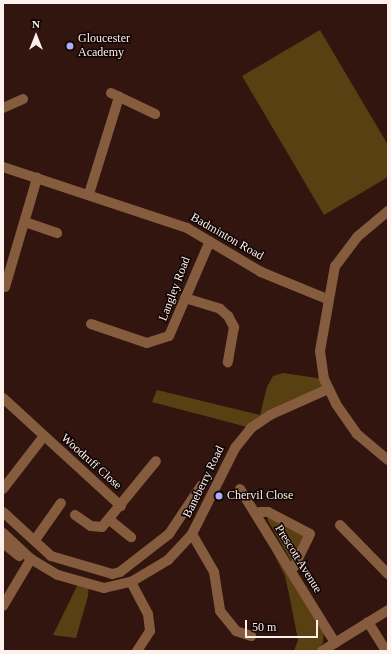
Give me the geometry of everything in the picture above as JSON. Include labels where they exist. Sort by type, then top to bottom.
[{"type":"street","points":[[89,194],[115,95],[156,114]]},
{"type":"street","points":[[3,108],[23,98]]},
{"type":"street","name":"Badminton Road","points":[[3,167],[89,194],[187,228],[261,272],[327,299]]},
{"type":"street","points":[[5,287],[37,178]]},
{"type":"street","points":[[388,211],[358,236],[335,266],[327,299],[320,351],[328,389],[357,434],[388,460]]},
{"type":"street","points":[[25,222],[57,233]]},
{"type":"street","name":"Langley Road","points":[[91,324],[147,343],[169,336],[176,327],[184,298],[210,241]]},
{"type":"street","points":[[184,298],[220,309],[228,316],[234,327],[228,362]]},
{"type":"street","name":"Baneberry Road","points":[[3,533],[30,561],[58,575],[104,588],[131,582],[168,560],[192,534],[243,436],[270,415],[328,389]]},
{"type":"street","name":"Woodruff Close","points":[[3,398],[121,506]]},
{"type":"street","name":"Woodruff Close","points":[[3,489],[44,436]]},
{"type":"street","name":"Woodruff Close","points":[[111,520],[156,461]]},
{"type":"street","points":[[3,512],[51,556],[65,562],[107,574],[120,572],[169,534],[201,486]]},
{"type":"street","name":"Prescott Avenue","points":[[240,489],[335,643]]},
{"type":"street","points":[[35,540],[61,504]]},
{"type":"street","points":[[260,512],[268,512],[310,534],[294,567]]},
{"type":"street","points":[[75,515],[91,526],[102,527],[111,520],[131,537]]},
{"type":"street","points":[[340,525],[388,574]]},
{"type":"street","points":[[192,534],[214,572],[220,611],[236,631],[252,636]]},
{"type":"street","points":[[3,544],[30,561],[3,606]]},
{"type":"street","points":[[131,582],[148,614],[150,631],[137,651]]},
{"type":"street","points":[[322,651],[388,610]]},
{"type":"street","points":[[368,622],[386,651]]},
{"type":"shaded area","points":[[320,30],[388,145],[388,177],[324,215],[242,76]]},
{"type":"shaded area","points":[[283,373],[324,379],[328,389],[260,416],[251,428],[152,402],[157,390],[260,415],[267,387],[273,376]]},
{"type":"shaded area","points":[[273,516],[308,535],[293,564],[267,519]]},
{"type":"shaded area","points":[[270,546],[324,632],[323,643],[316,651],[294,651],[298,640],[285,576]]},
{"type":"shaded area","points":[[79,582],[89,585],[88,596],[76,638],[53,635]]},
{"type":"place","name":"Gloucester Academy","points":[[70,46]]},
{"type":"place","name":"Chervil Close","points":[[219,496]]}]
